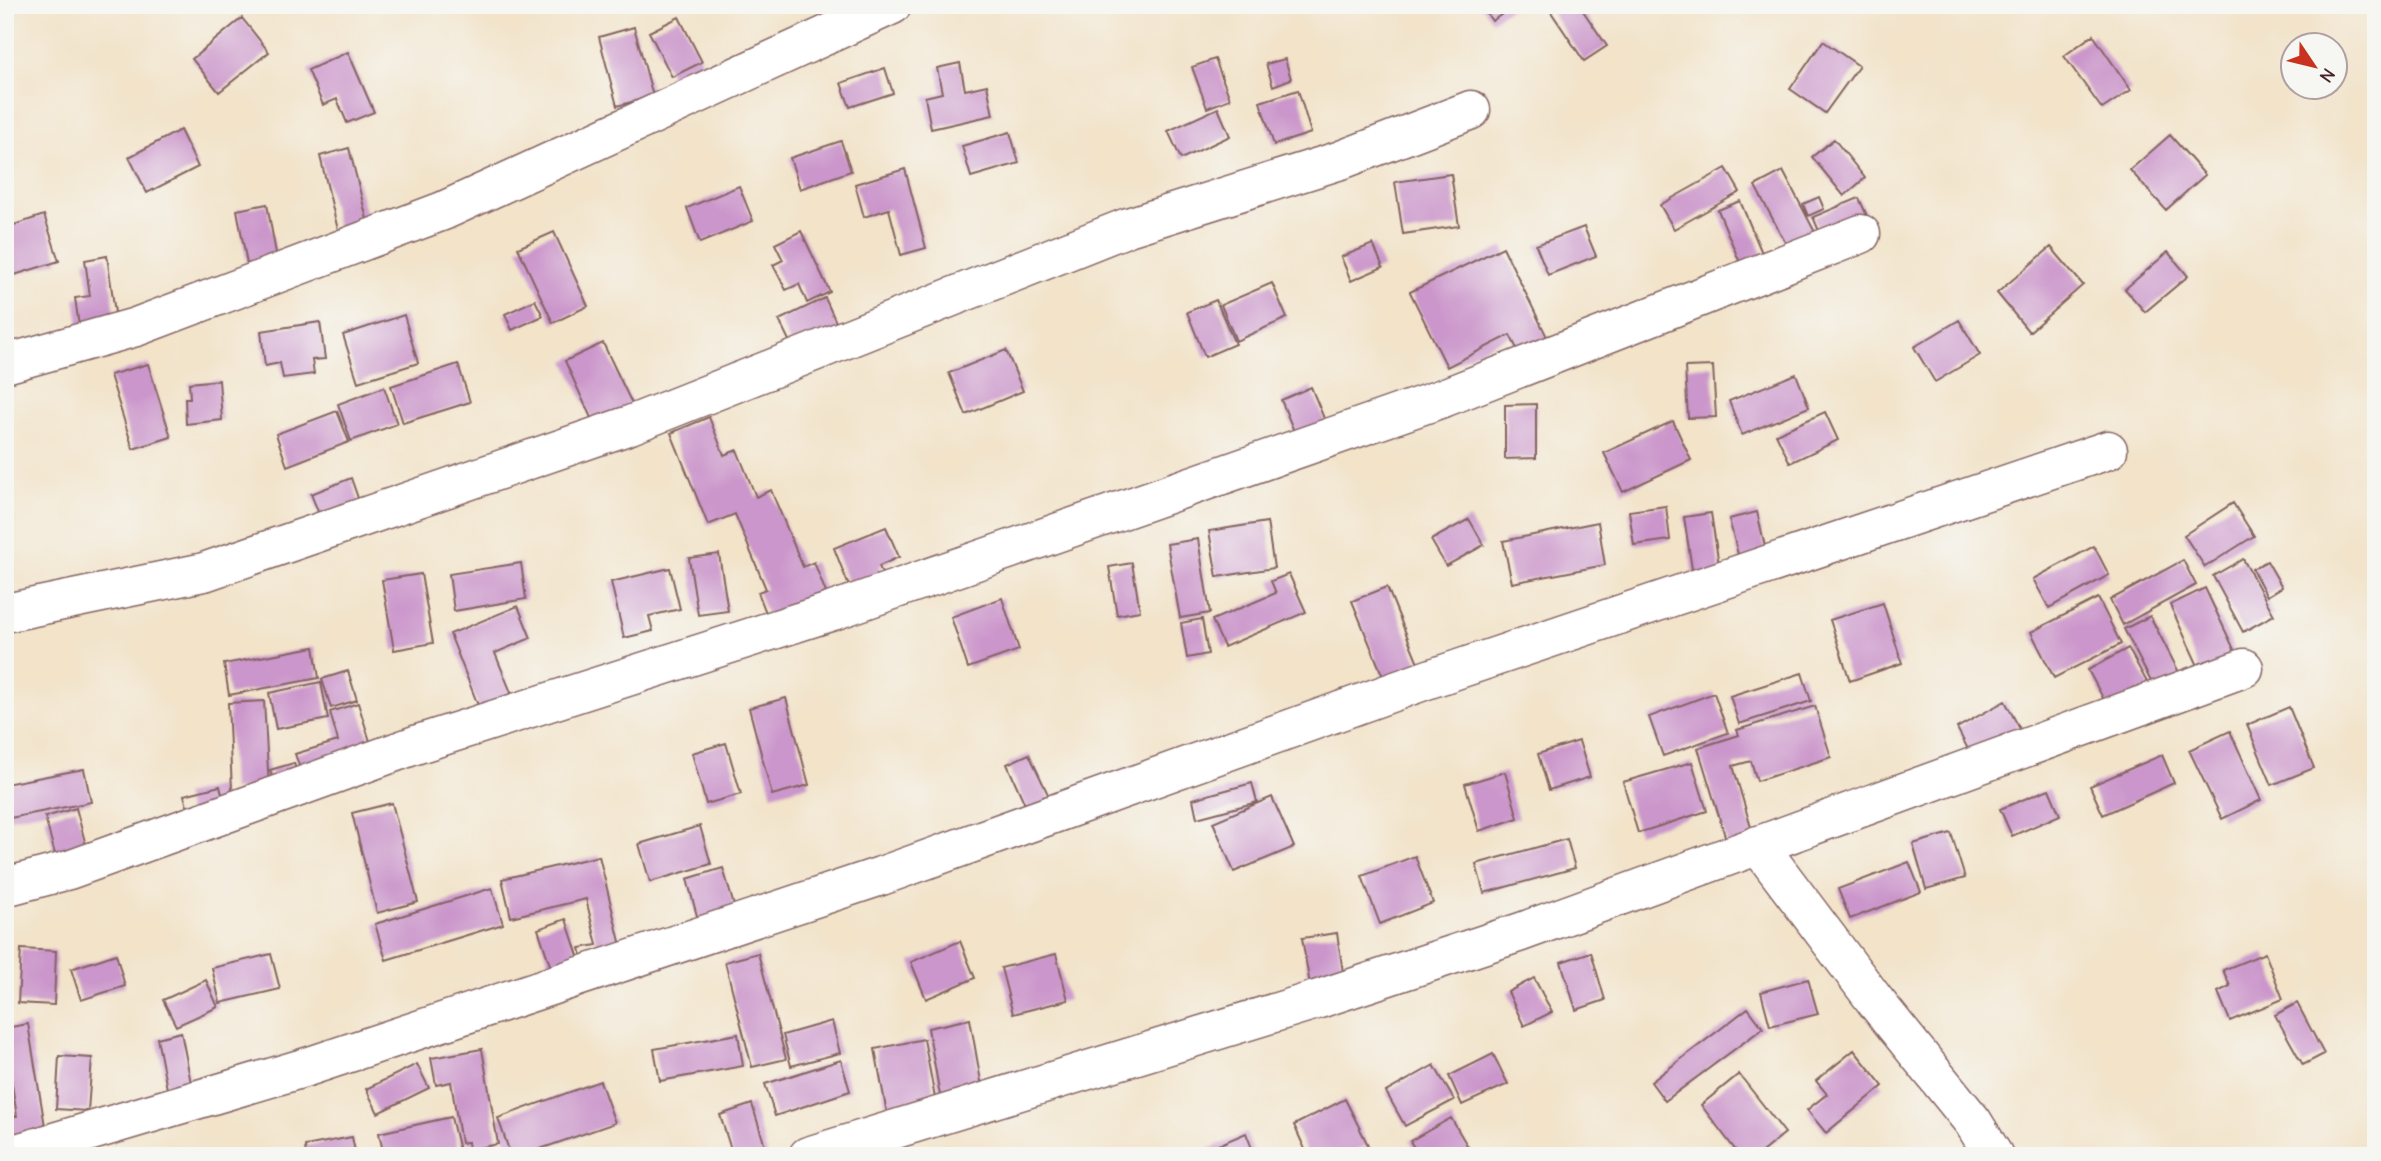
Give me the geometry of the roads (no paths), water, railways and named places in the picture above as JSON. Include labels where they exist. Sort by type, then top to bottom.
[{"type":"street","points":[[5,364],[136,327],[443,211],[892,5]]},
{"type":"street","points":[[5,613],[204,572],[630,425],[1128,227],[1341,160],[1471,110]]},
{"type":"street","points":[[5,887],[68,870],[418,744],[833,611],[1443,398],[1861,234]]},
{"type":"street","points":[[7,1156],[320,1062],[881,876],[1429,679],[2108,450]]},
{"type":"street","points":[[808,1156],[1316,1000],[1521,932],[2244,668]]},
{"type":"street","points":[[1758,845],[1876,1002],[1973,1122],[1994,1156]]}]
